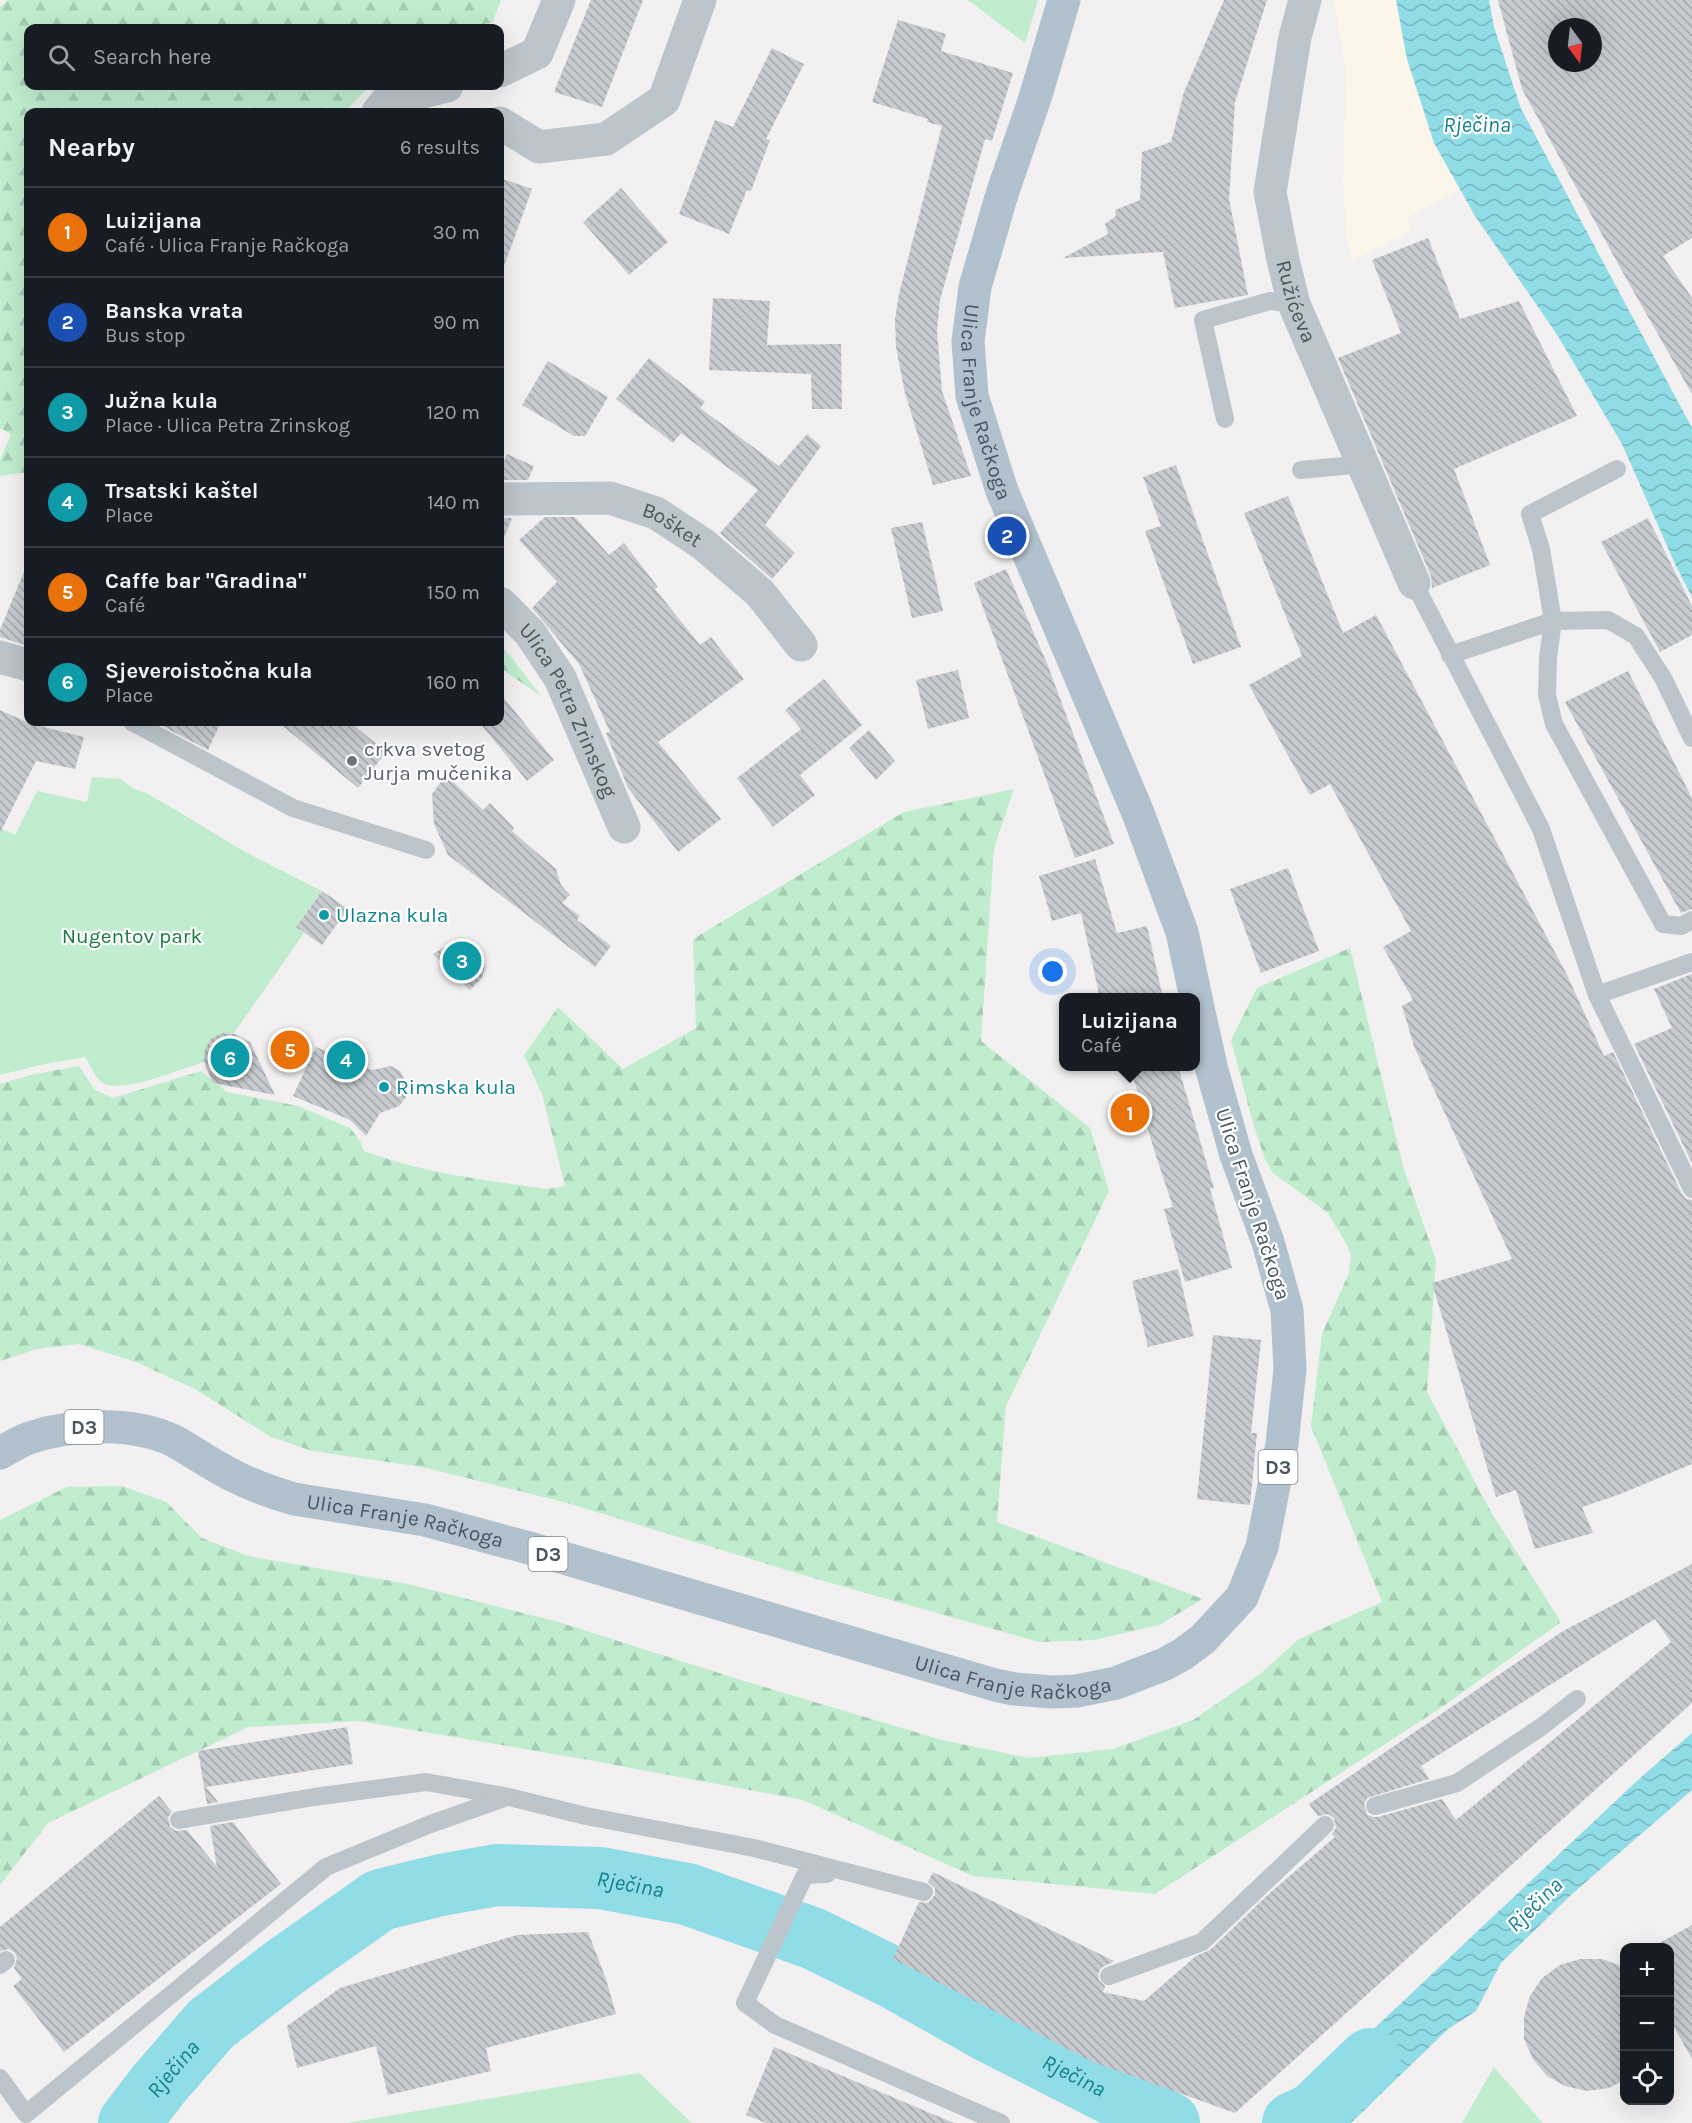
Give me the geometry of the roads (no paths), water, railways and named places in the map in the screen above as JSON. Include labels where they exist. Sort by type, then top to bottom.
[{"type":"main road","name":"Ulica Franje Račkoga","points":[[1064,0],[975,287],[968,340],[972,396],[1005,500],[1138,813],[1182,932],[1195,993]]},
{"type":"main road","name":"Ulica Franje Račkoga","points":[[0,1453],[26,1439],[39,1435],[87,1427],[152,1434],[172,1440],[232,1475],[273,1493],[294,1499],[425,1520],[533,1549],[1005,1687],[1052,1692],[1077,1691],[1116,1683],[1165,1664],[1203,1639],[1242,1597],[1262,1547],[1282,1444],[1290,1369],[1287,1310],[1268,1242],[1236,1155],[1212,1070],[1200,1016]]},
{"type":"street","points":[[504,69],[537,53],[560,0]]},
{"type":"street","points":[[504,125],[539,147],[606,139],[664,100],[700,0]]},
{"type":"street","name":"Ružićeva","points":[[1305,0],[1295,37],[1270,192],[1294,304],[1414,584]]},
{"type":"street","points":[[381,108],[387,101],[431,90]]},
{"type":"street","name":"Bošket","points":[[504,499],[610,498],[656,513],[703,544],[760,593],[801,645]]},
{"type":"street","name":"Ulica Petra Zrinskog","points":[[504,607],[530,633],[560,678],[624,827]]},
{"type":"street","points":[[0,657],[24,664]]},
{"type":"lane","points":[[1225,418],[1203,320],[1269,301],[1294,304]]},
{"type":"lane","points":[[1301,470],[1364,464]]},
{"type":"lane","points":[[1617,469],[1530,514],[1541,549],[1553,621],[1548,657],[1547,695],[1554,724],[1663,924],[1681,926],[1692,920]]},
{"type":"lane","points":[[1414,584],[1541,829],[1597,994],[1692,1189]]},
{"type":"lane","points":[[1450,655],[1553,621],[1608,620],[1636,636],[1663,678],[1692,738]]},
{"type":"lane","points":[[139,726],[293,808],[426,850]]},
{"type":"lane","points":[[1597,994],[1692,962]]},
{"type":"lane","points":[[1375,1806],[1457,1783],[1541,1727],[1577,1699]]},
{"type":"lane","points":[[179,1820],[314,1797],[426,1782],[754,1848],[924,1892]]},
{"type":"lane","points":[[0,2078],[26,2114],[326,1867],[428,1825],[509,1797]]},
{"type":"lane","points":[[1109,1976],[1202,1942],[1325,1825]]},
{"type":"lane","points":[[846,1873],[805,1875],[745,2003],[775,2025],[1001,2123]]},
{"type":"water","name":"Rječina","points":[[1396,0],[1489,0],[1494,27],[1521,109],[1692,428],[1692,597],[1622,444],[1556,333],[1475,216],[1434,143],[1407,59]]},
{"type":"water","name":"Rječina","points":[[1692,1733],[1692,1790],[1572,1894],[1501,1963],[1476,2011],[1448,2029],[1351,2123],[1316,2123],[1293,2105],[1639,1779]]},
{"type":"waterway","name":"Rječina","points":[[129,2123],[211,2024],[285,1967],[380,1900],[441,1885],[497,1875],[600,1878],[687,1894],[812,1938],[894,1978],[988,2031],[1169,2123]]},
{"type":"waterway","name":"Rječina","points":[[1293,2123],[1314,2113],[1370,2059]]},
{"type":"place","name":"Banska vrata","points":[[1007,536]]},
{"type":"place","name":"crkva svetog Jurja mučenika","points":[[352,761]]},
{"type":"place","name":"Ulazna kula","points":[[324,915]]},
{"type":"place","name":"Južna kula","points":[[462,961]]},
{"type":"place","name":"Caffe bar \"Gradina\"","points":[[290,1050]]},
{"type":"place","name":"Sjeveroistočna kula","points":[[230,1058]]},
{"type":"place","name":"Trsatski kaštel","points":[[346,1060]]},
{"type":"place","name":"Rimska kula","points":[[384,1087]]},
{"type":"place","name":"Luizijana","points":[[1130,1113]]},
{"type":"park label","name":"Nugentov park","points":[[132,936]]}]
